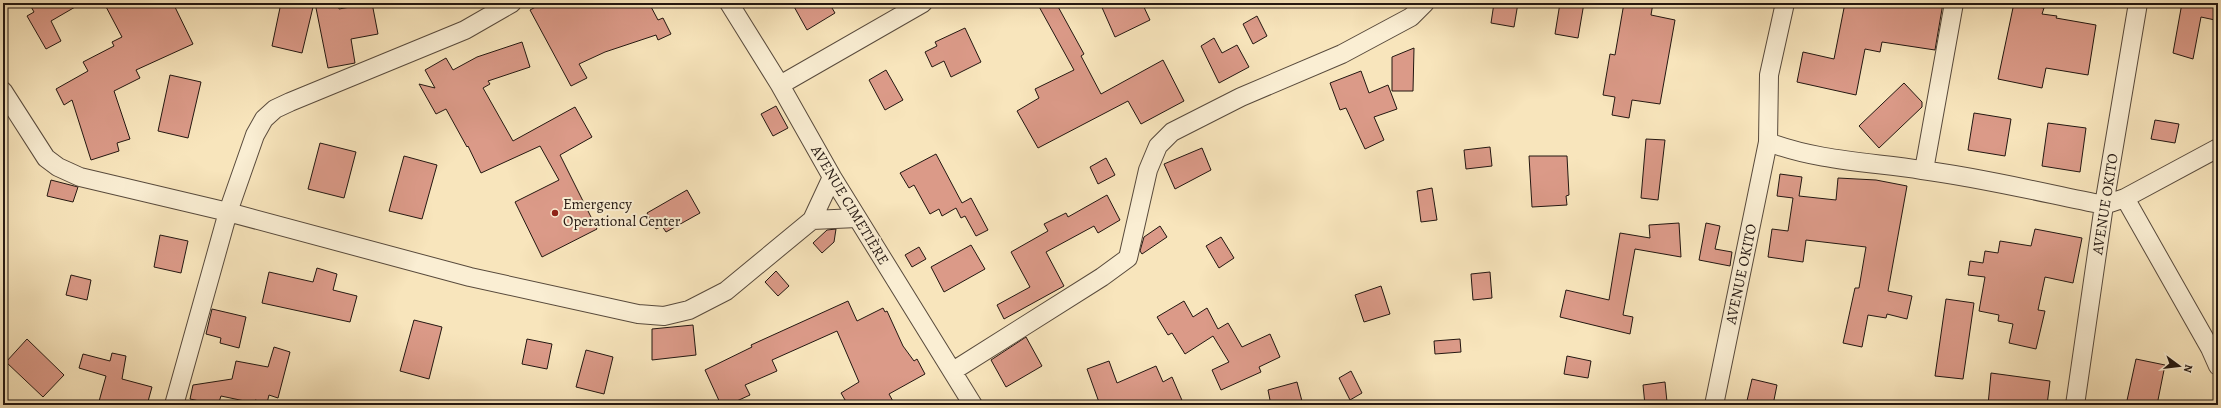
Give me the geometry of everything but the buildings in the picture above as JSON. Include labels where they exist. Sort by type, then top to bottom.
[{"type":"street","points":[[174,405],[228,212],[255,135],[264,120],[275,110],[465,30],[512,3]]},
{"type":"street","name":"AVENUE CIMETIÈRE","points":[[729,3],[780,85],[832,177],[973,405]]},
{"type":"street","points":[[780,85],[923,3]]},
{"type":"street","points":[[952,372],[1102,277],[1128,258],[1148,170],[1158,146],[1172,132],[1241,97],[1342,54],[1411,17],[1425,3]]},
{"type":"street","name":"AVENUE OKITO","points":[[1714,405],[1768,142],[1769,75],[1785,3]]},
{"type":"street","points":[[1924,170],[1954,3]]},
{"type":"street","name":"AVENUE OKITO","points":[[2075,405],[2104,205],[2138,3]]},
{"type":"street","points":[[3,90],[46,158],[58,167],[80,176],[228,212],[470,277],[638,314],[664,316],[689,310],[726,291],[812,220],[832,177]]},
{"type":"street","points":[[1768,142],[1801,153],[1827,158],[1924,170],[2104,205],[2125,198],[2218,148]]},
{"type":"street","points":[[2125,198],[2210,348],[2218,366]]},
{"type":"street","points":[[812,220],[857,218]]},
{"type":"place","name":"Emergency Operational Center","points":[[555,213]]}]
